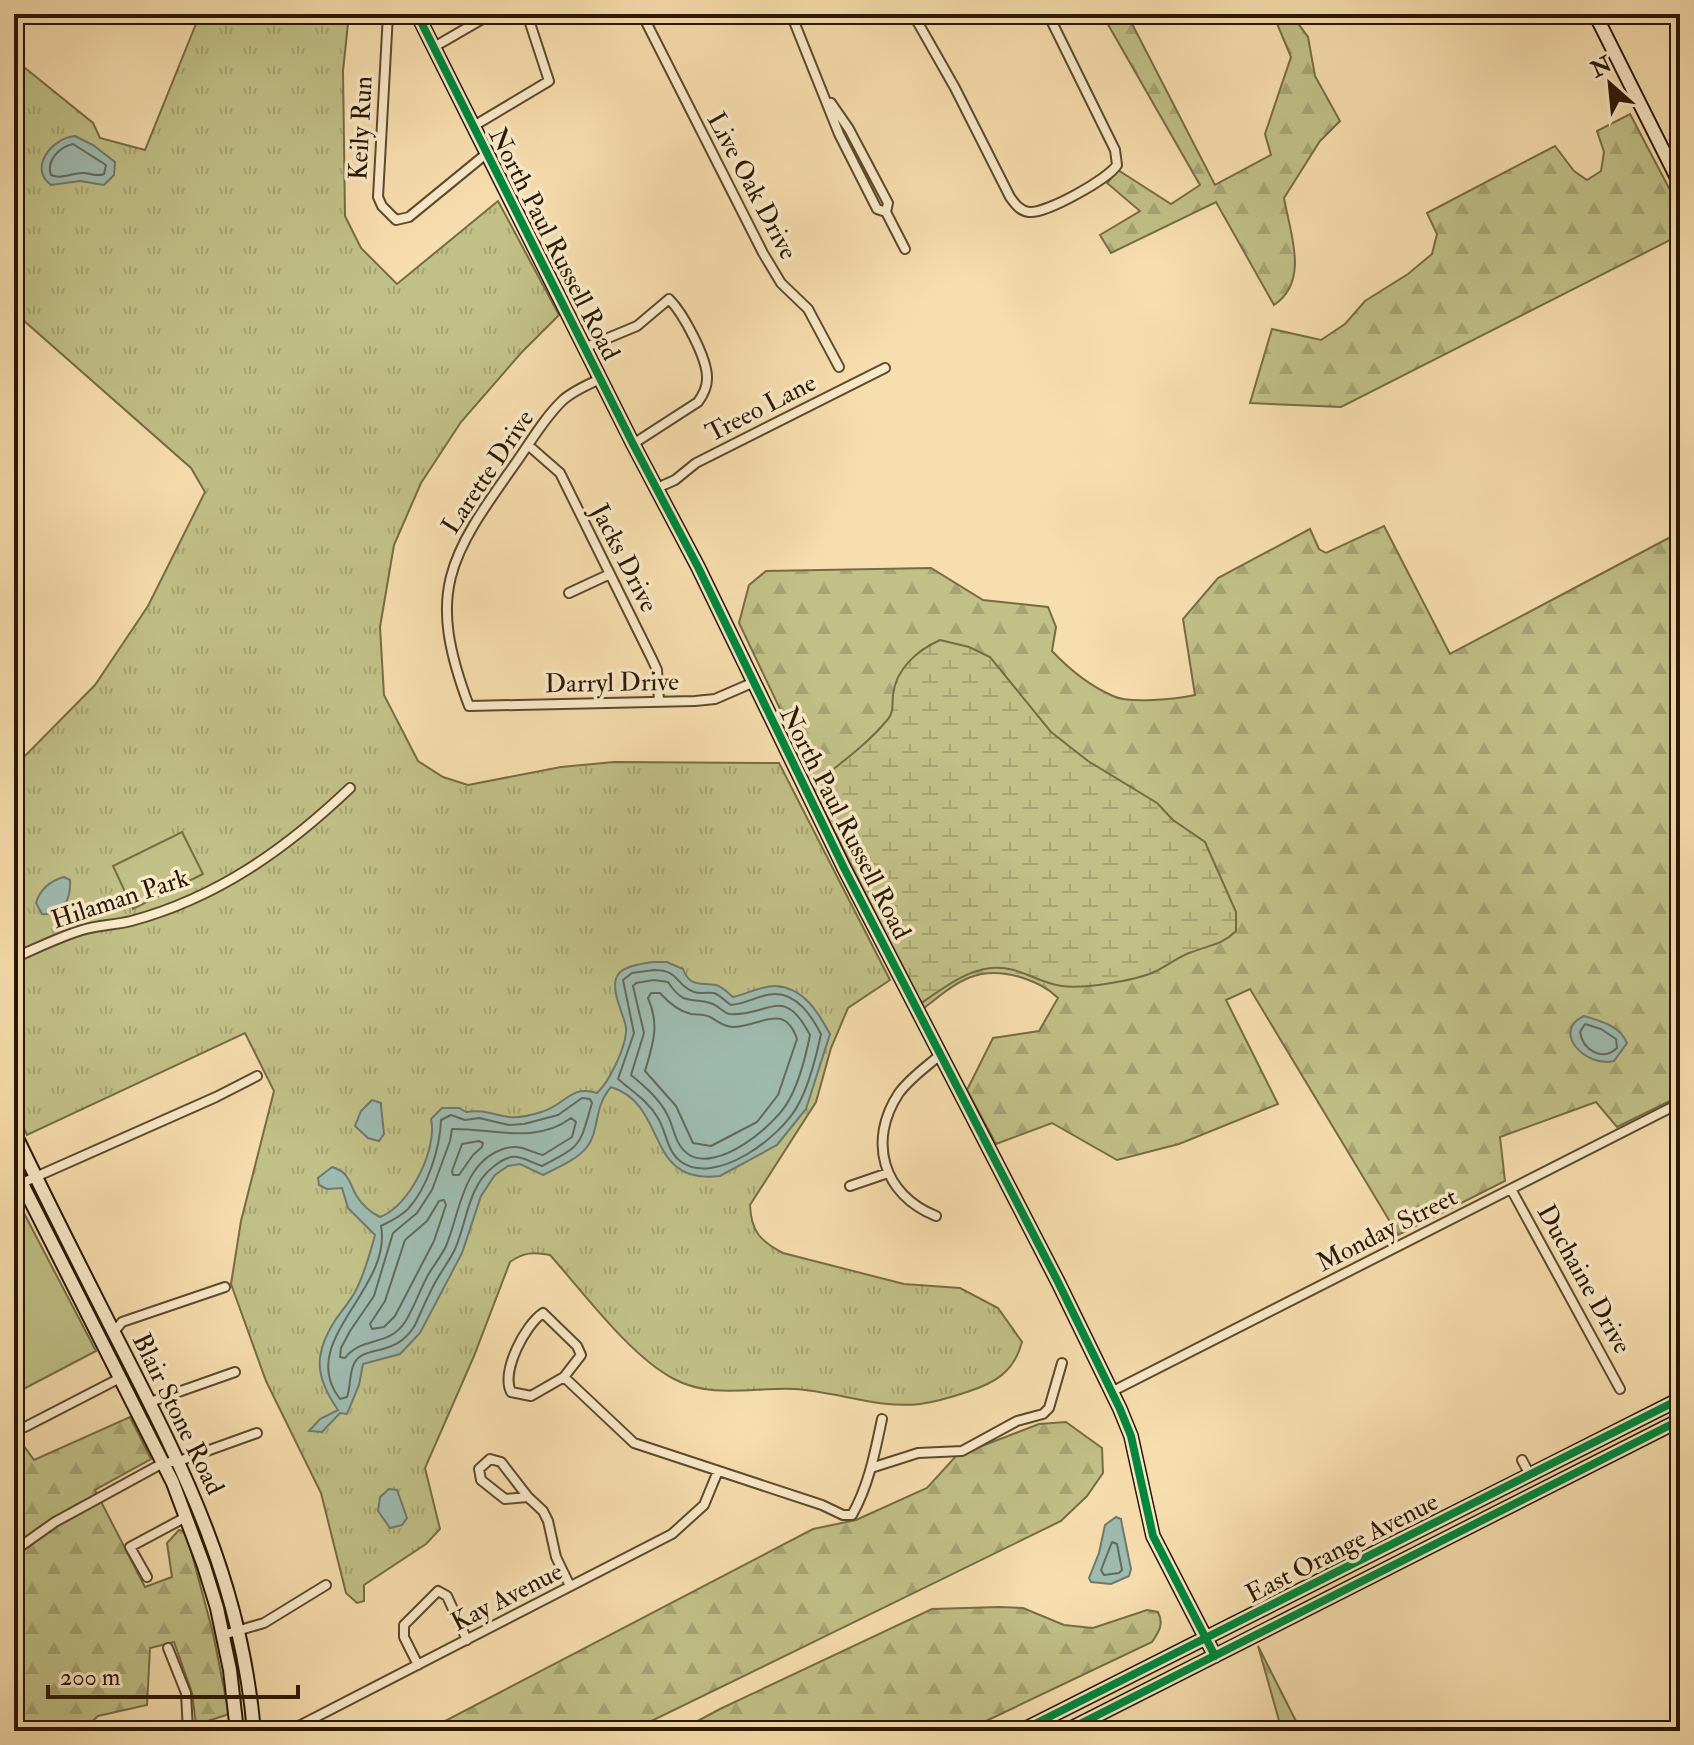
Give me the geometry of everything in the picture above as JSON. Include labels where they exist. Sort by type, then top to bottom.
[{"type":"street","name":"Keily Run","points":[[388,14],[378,197],[382,206],[396,220],[409,217],[486,154]]},
{"type":"street","name":"North Paul Russell Road","points":[[417,14],[1111,1392],[1131,1436],[1153,1536],[1215,1656]]},
{"type":"street","points":[[434,47],[491,14]]},
{"type":"street","points":[[472,127],[549,81],[527,14]]},
{"type":"street","name":"Live Oak Drive","points":[[642,14],[763,253],[781,283],[808,309],[839,367]]},
{"type":"street","points":[[791,14],[839,134],[877,209],[886,212],[905,249]]},
{"type":"street","points":[[913,14],[1016,205],[1023,211],[1036,212],[1112,173],[1117,165],[1117,157],[1048,14]]},
{"type":"street","points":[[1595,14],[1680,184]]},
{"type":"street","points":[[584,348],[637,326],[669,299],[688,327],[705,366],[705,393],[698,402],[633,444]]},
{"type":"street","name":"Treeo Lane","points":[[657,488],[675,480],[696,463],[885,368]]},
{"type":"street","name":"Larette Drive","points":[[469,706],[448,636],[447,600],[451,576],[469,529],[562,401],[600,379]]},
{"type":"street","name":"Jacks Drive","points":[[528,445],[560,473],[657,670],[659,701]]},
{"type":"street","points":[[569,593],[610,574]]},
{"type":"street","name":"Darryl Drive","points":[[469,706],[715,699],[752,683]]},
{"type":"street","name":"Hilaman Park","points":[[14,958],[85,929],[130,921],[168,908],[236,878],[293,840],[350,788]]},
{"type":"street","points":[[936,1216],[908,1202],[888,1173],[884,1140],[894,1103],[910,1081],[940,1055]]},
{"type":"street","points":[[22,1183],[257,1076]]},
{"type":"street","name":"Monday Street","points":[[1111,1392],[1680,1103]]},
{"type":"street","name":"Blair Stone Road","points":[[14,1132],[106,1317],[118,1327],[214,1545],[239,1633],[254,1731]]},
{"type":"street","name":"Blair Stone Road","points":[[14,1168],[163,1463],[186,1517],[209,1580],[223,1635],[237,1731]]},
{"type":"street","points":[[850,1186],[888,1173]]},
{"type":"street","name":"Duchaine Drive","points":[[1511,1189],[1620,1389]]},
{"type":"street","points":[[118,1327],[225,1287]]},
{"type":"street","points":[[543,1313],[577,1346],[581,1355],[564,1377],[531,1396],[511,1392],[508,1386],[522,1336],[534,1319],[543,1313]]},
{"type":"street","points":[[871,1468],[918,1453],[962,1451],[1017,1421],[1043,1414],[1049,1408],[1062,1363]]},
{"type":"street","points":[[150,1402],[235,1372]]},
{"type":"street","points":[[564,1377],[634,1443],[822,1505],[843,1515],[852,1515],[871,1468],[882,1419]]},
{"type":"street","points":[[25,1427],[120,1378]]},
{"type":"street","name":"East Orange Avenue","points":[[1021,1731],[1680,1399]]},
{"type":"street","name":"East Orange Avenue","points":[[1066,1731],[1680,1420]]},
{"type":"street","points":[[14,1551],[55,1522],[163,1463],[179,1461],[257,1433]]},
{"type":"street","points":[[528,1497],[505,1499],[481,1480],[479,1469],[490,1459],[501,1462],[528,1497],[539,1505],[548,1521],[556,1557],[570,1586]]},
{"type":"street","points":[[1522,1460],[1538,1492]]},
{"type":"street","name":"Kay Avenue","points":[[289,1731],[685,1525],[704,1505],[718,1471]]},
{"type":"street","points":[[147,1577],[130,1547],[186,1517]]},
{"type":"street","points":[[223,1635],[239,1633],[264,1623],[326,1585]]},
{"type":"street","points":[[418,1665],[404,1637],[404,1625],[438,1591],[447,1596],[467,1640]]},
{"type":"street","points":[[168,1648],[186,1693],[188,1731]]},
{"type":"green space","points":[[200,14],[349,14],[343,71],[345,216],[361,248],[397,284],[498,201],[559,315],[461,422],[421,483],[394,545],[380,627],[384,695],[418,761],[443,777],[468,785],[561,767],[614,762],[779,763],[890,980],[848,1008],[831,1048],[816,1102],[750,1205],[752,1222],[768,1244],[783,1253],[904,1284],[960,1288],[998,1308],[1022,1342],[1014,1361],[995,1380],[961,1394],[920,1404],[888,1404],[794,1389],[703,1389],[674,1379],[641,1355],[608,1323],[550,1255],[534,1253],[520,1256],[510,1262],[474,1356],[425,1468],[440,1529],[426,1544],[364,1585],[364,1601],[357,1603],[346,1593],[321,1493],[266,1381],[231,1284],[241,1221],[274,1091],[245,1033],[27,1135],[14,1107],[14,767],[95,685],[148,606],[205,492],[191,468],[14,312],[14,59],[93,123],[100,138],[145,150]]},
{"type":"green space","points":[[1102,14],[1127,14],[1215,185],[1271,155],[1265,134],[1291,57],[1273,14],[1291,14],[1308,37],[1315,76],[1340,121],[1320,141],[1284,198],[1293,241],[1295,270],[1285,295],[1274,305],[1216,202],[1111,253],[1100,235],[1140,211],[1107,183],[1118,170],[1171,204],[1200,185]]},
{"type":"green space","points":[[1630,114],[1680,209],[1680,235],[1341,407],[1250,403],[1272,329],[1321,340],[1345,324],[1365,301],[1408,274],[1432,254],[1437,234],[1427,213],[1555,146],[1574,171],[1587,180],[1601,171],[1604,152],[1597,131]]},
{"type":"green space","points":[[1384,526],[1450,654],[1680,532],[1680,813],[1675,816],[1680,826],[1680,1096],[1617,1127],[1596,1102],[1500,1137],[1505,1181],[1398,1235],[1250,989],[1226,1000],[1278,1104],[1179,1144],[1117,1160],[1052,1123],[996,1144],[967,1090],[993,1038],[1039,1031],[1058,998],[1031,981],[991,973],[967,978],[923,1009],[739,623],[749,585],[766,571],[931,568],[983,600],[1048,607],[1056,627],[1052,651],[1096,687],[1120,698],[1165,699],[1195,695],[1183,619],[1218,578],[1310,529],[1319,549],[1326,553]]},
{"type":"green space","points":[[940,640],[969,647],[990,657],[1051,732],[1088,761],[1157,803],[1173,820],[1205,842],[1236,912],[1236,931],[1231,936],[1154,972],[1134,978],[1071,987],[1044,982],[1010,969],[991,968],[962,977],[920,1004],[812,786],[852,754],[888,719],[895,685],[903,668],[916,655]]},
{"type":"green space","points":[[182,832],[203,874],[133,909],[113,866]]},
{"type":"green space","points":[[14,1194],[96,1351],[14,1394]]},
{"type":"green space","points":[[130,1417],[151,1459],[95,1490],[145,1587],[172,1577],[167,1543],[179,1530],[186,1532],[213,1633],[229,1714],[196,1725],[192,1693],[174,1642],[150,1648],[147,1705],[98,1716],[82,1731],[14,1731],[14,1432],[34,1460]]},
{"type":"green space","points":[[1066,1422],[1102,1448],[1103,1473],[1087,1496],[1061,1521],[631,1731],[426,1731],[813,1529],[856,1520],[927,1488],[956,1456],[1039,1424]]},
{"type":"green space","points":[[1023,1608],[1064,1625],[1093,1628],[1147,1610],[1158,1612],[1161,1624],[1152,1642],[986,1721],[951,1731],[679,1731],[932,1609]]},
{"type":"green space","points":[[1258,1646],[1301,1731],[1282,1731]]},
{"type":"water","points":[[75,136],[115,162],[114,175],[104,185],[80,181],[51,185],[44,178],[42,163],[51,148]]},
{"type":"water","points":[[64,877],[70,880],[65,904],[56,912],[42,914],[36,903],[40,894],[50,883]]},
{"type":"water","points":[[667,962],[683,969],[693,982],[719,986],[733,997],[776,986],[795,991],[809,1002],[830,1034],[806,1109],[777,1145],[720,1176],[696,1176],[679,1169],[667,1157],[642,1110],[629,1096],[611,1087],[601,1103],[591,1140],[578,1155],[543,1175],[520,1164],[508,1166],[495,1175],[481,1196],[462,1253],[420,1333],[400,1354],[363,1364],[359,1385],[347,1414],[340,1413],[322,1432],[309,1431],[320,1419],[338,1410],[321,1376],[320,1354],[336,1319],[360,1282],[375,1235],[348,1208],[342,1188],[327,1189],[319,1185],[318,1178],[332,1167],[342,1172],[361,1202],[380,1217],[401,1202],[419,1176],[430,1146],[431,1119],[442,1108],[518,1117],[549,1109],[580,1091],[597,1093],[620,1056],[625,1039],[626,1026],[616,996],[616,979],[624,969]]},
{"type":"water","points":[[1584,1016],[1609,1025],[1624,1037],[1627,1043],[1614,1061],[1592,1059],[1576,1047],[1571,1039],[1571,1030]]},
{"type":"water","points":[[372,1100],[381,1103],[384,1134],[379,1141],[368,1138],[355,1126],[361,1111]]},
{"type":"water","points":[[389,1489],[397,1490],[407,1518],[402,1525],[390,1528],[378,1511],[380,1497]]},
{"type":"water","points":[[1116,1517],[1121,1519],[1131,1569],[1129,1576],[1111,1584],[1091,1582],[1089,1578],[1105,1525]]},
{"type":"cycle path","points":[[417,14],[698,567],[844,868],[1058,1282],[1120,1409],[1131,1436],[1153,1536],[1215,1656]]},
{"type":"cycle path","points":[[1021,1731],[1680,1399]]},
{"type":"cycle path","points":[[1066,1731],[1680,1420]]}]
